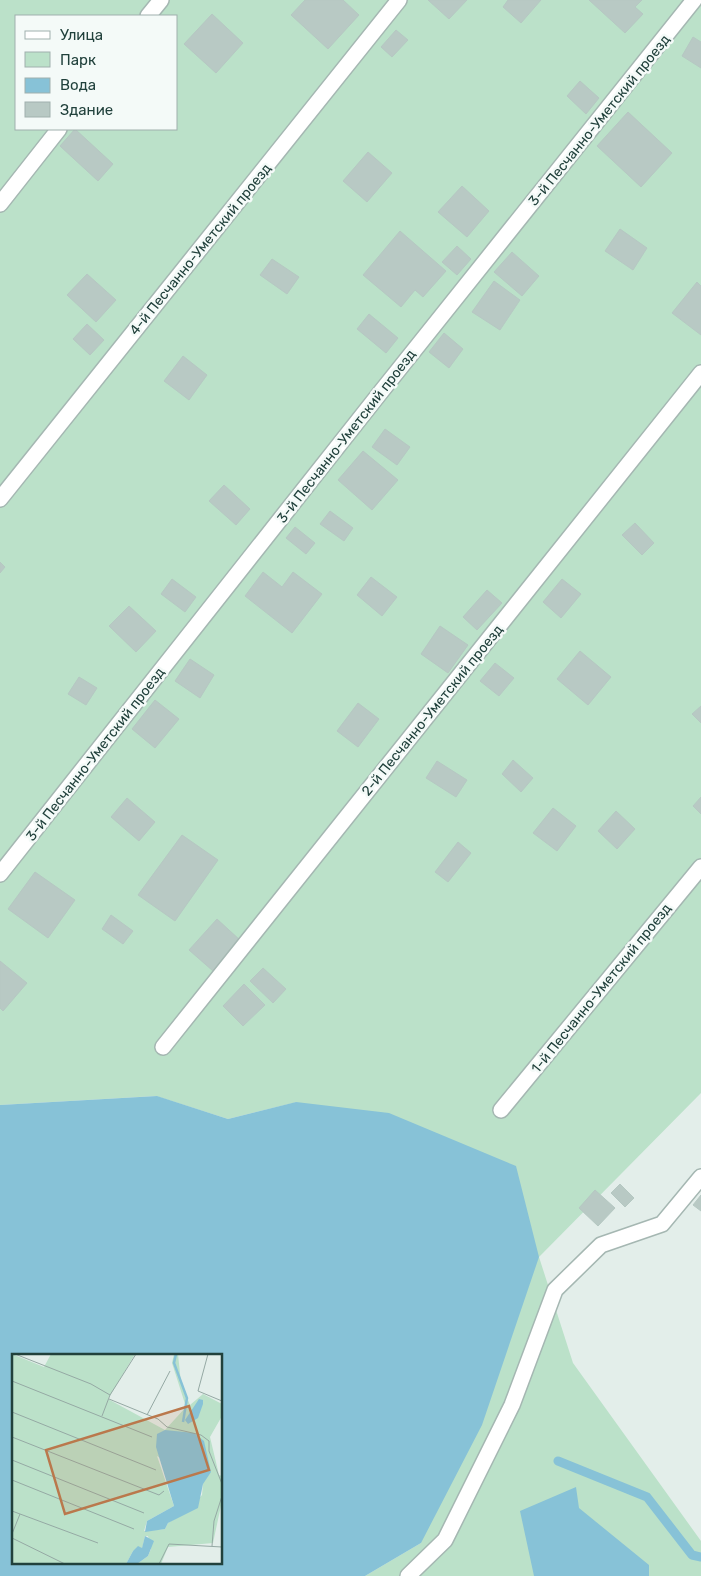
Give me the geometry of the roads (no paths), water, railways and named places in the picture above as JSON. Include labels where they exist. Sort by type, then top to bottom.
[{"type":"street","points":[[149,15],[161,0]]},
{"type":"street","name":"4-й Песчанно-Уметский проезд","points":[[0,499],[399,0]]},
{"type":"street","name":"3-й Песчанно-Уметский проезд","points":[[0,874],[380,393],[694,0]]},
{"type":"street","points":[[0,204],[58,130]]},
{"type":"street","name":"2-й Песчанно-Уметский проезд","points":[[163,1047],[701,373]]},
{"type":"street","name":"1-й Песчанно-Уметский проезд","points":[[501,1110],[701,867]]},
{"type":"street","points":[[408,1576],[445,1540],[512,1405],[555,1290],[601,1245],[662,1224],[701,1177]]},
{"type":"water","points":[[157,1096],[228,1119],[296,1102],[389,1113],[516,1166],[539,1257],[482,1425],[421,1543],[365,1576],[0,1576],[0,1105]]},
{"type":"water","points":[[576,1487],[579,1508],[649,1565],[649,1576],[534,1576],[520,1511]]},
{"type":"waterway","points":[[558,1461],[647,1497],[692,1555],[701,1557]]}]
